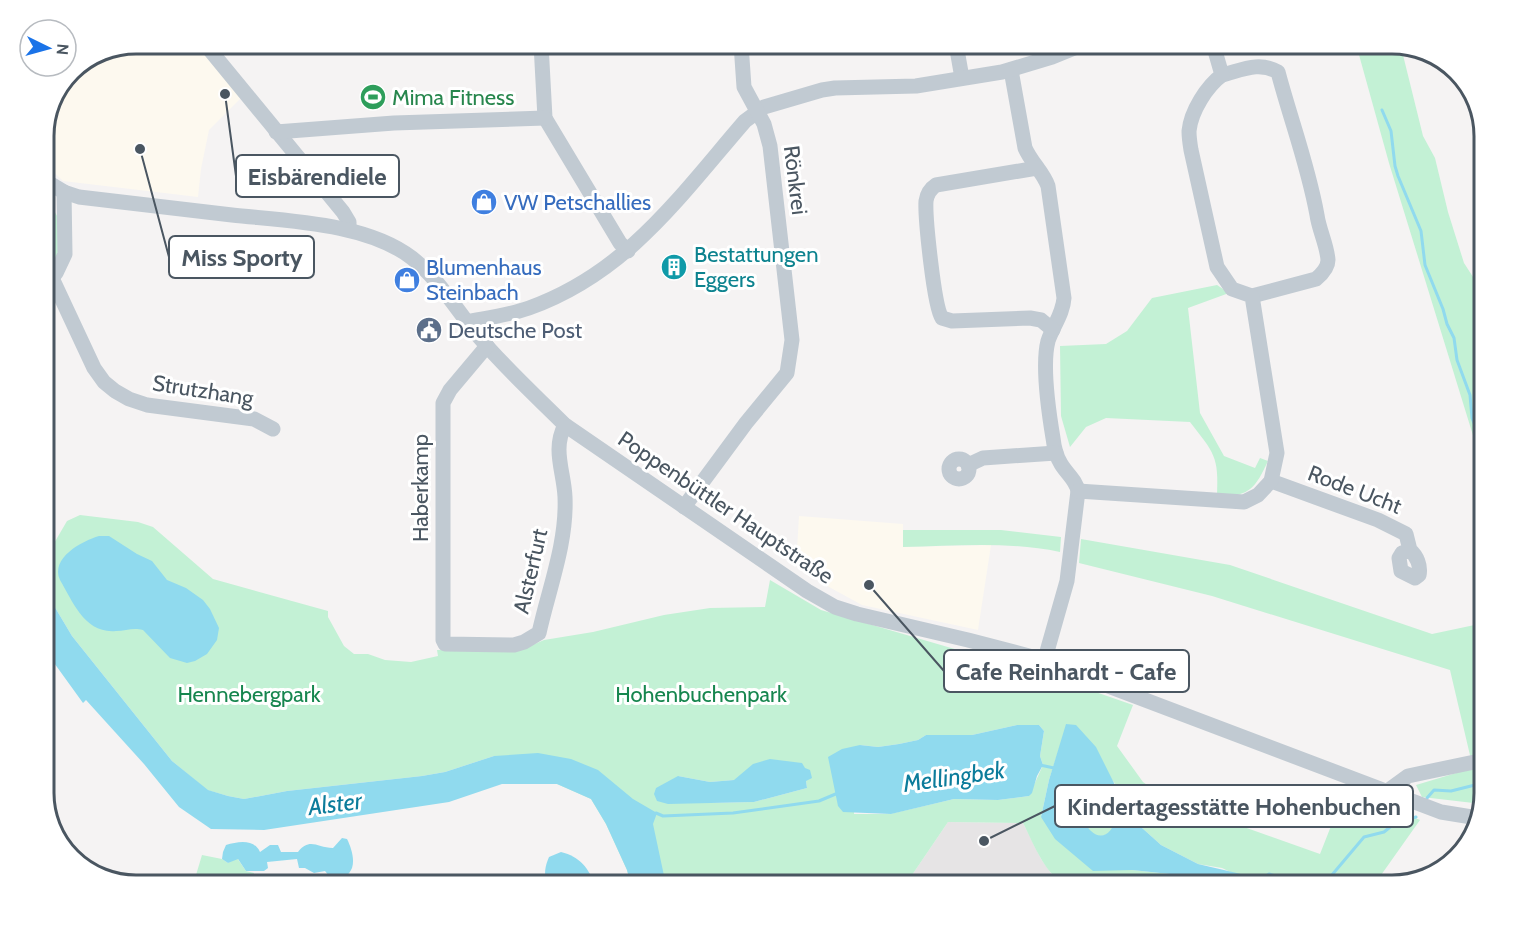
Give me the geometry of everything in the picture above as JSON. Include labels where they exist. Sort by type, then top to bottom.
[{"type":"street","points":[[213,54],[323,191],[343,212],[349,222],[349,230]]},
{"type":"street","points":[[542,54],[545,118],[620,243],[628,251]]},
{"type":"street","name":"Rönkrei","points":[[684,507],[752,415],[787,373],[792,340],[770,151],[764,124],[749,98],[742,78],[741,54]]},
{"type":"street","points":[[958,54],[962,78]]},
{"type":"street","points":[[467,322],[514,312],[538,304],[591,278],[645,236],[745,122],[757,111],[772,104],[834,88],[916,86],[1011,70],[1059,54]]},
{"type":"street","points":[[1216,54],[1222,75]]},
{"type":"street","points":[[1257,66],[1268,66],[1278,72],[1309,173],[1328,260],[1323,273],[1316,279],[1252,296],[1232,289],[1217,267],[1189,132],[1191,118],[1213,82],[1222,75],[1257,66]]},
{"type":"street","points":[[1011,70],[1025,148],[1048,186],[1064,290],[1064,305],[1048,342],[1049,409],[1056,453],[1061,464],[1075,482],[1078,491],[1067,581],[1044,662]]},
{"type":"street","points":[[276,132],[394,123],[545,118]]},
{"type":"street","points":[[1038,168],[936,185],[928,192],[926,208],[935,301],[942,318],[952,321],[1030,318],[1041,320],[1053,330]]},
{"type":"street","name":"Poppenbüttler Hauptstraße","points":[[54,186],[79,197],[349,230],[373,236],[412,258],[434,280],[467,322],[531,393],[565,425],[807,591],[835,607],[992,646],[1044,662],[1441,812],[1470,817]]},
{"type":"street","points":[[54,271],[61,265],[65,254],[64,192]]},
{"type":"street","name":"Strutzhang","points":[[54,291],[94,368],[104,382],[116,391],[129,399],[147,405],[255,418],[273,429]]},
{"type":"street","points":[[1078,491],[1244,502],[1258,495],[1271,481],[1277,453],[1252,296]]},
{"type":"street","name":"Haberkamp","points":[[446,644],[443,640],[443,403],[450,390],[488,346]]},
{"type":"street","name":"Alsterfurt","points":[[446,644],[514,645],[539,633],[564,531],[565,496],[558,456],[560,434],[565,425]]},
{"type":"street","points":[[968,465],[983,458],[1056,453]]},
{"type":"street","name":"Rode Ucht","points":[[1271,481],[1378,520],[1406,534],[1410,550]]},
{"type":"street","points":[[1386,792],[1408,776],[1474,762]]},
{"type":"shaded area","points":[[206,54],[242,97],[209,130],[198,197],[63,181],[54,172],[54,131],[57,115],[62,100],[82,74],[95,65],[120,56]]},
{"type":"shaded area","points":[[799,516],[903,524],[903,547],[991,545],[978,630],[862,605],[796,566]]},
{"type":"shaded area","points":[[948,822],[1023,823],[1041,859],[1052,875],[912,875]]},
{"type":"green space","points":[[1359,54],[1403,55],[1423,136],[1435,158],[1448,212],[1464,263],[1474,278],[1474,439],[1389,163]]},
{"type":"green space","points":[[54,212],[61,231],[57,256],[54,259]]},
{"type":"green space","points":[[1217,285],[1229,293],[1188,308],[1200,413],[1224,456],[1255,468],[1260,458],[1268,461],[1255,485],[1244,493],[1217,496],[1216,463],[1210,448],[1190,422],[1106,418],[1086,427],[1070,447],[1061,416],[1060,346],[1106,344],[1127,331],[1152,298]]},
{"type":"green space","points":[[80,515],[138,522],[153,527],[213,579],[328,611],[328,617],[344,646],[354,654],[368,654],[385,660],[411,662],[438,656],[437,650],[523,649],[544,640],[593,632],[664,615],[710,608],[765,607],[770,580],[821,610],[1061,680],[1133,705],[1117,746],[1143,782],[1168,800],[1320,854],[1346,788],[1420,820],[1381,875],[1237,875],[1222,868],[1198,864],[1161,845],[1141,827],[1137,811],[1067,724],[1049,780],[1041,817],[1132,870],[1173,875],[1053,875],[1036,850],[1023,823],[948,822],[912,875],[628,875],[606,824],[591,799],[494,756],[445,772],[422,776],[287,791],[244,799],[228,796],[207,790],[172,761],[72,636],[54,606],[54,543],[67,521]],"holes":[[[1017,725],[1039,725],[1044,731],[1040,756],[1043,765],[1029,796],[998,800],[954,799],[890,814],[854,814],[860,745],[878,747],[918,740],[926,735],[972,735]],[[678,776],[710,782],[806,781],[807,788],[754,802],[708,803]]]},
{"type":"green space","points":[[903,530],[1001,530],[1061,537],[1060,552],[1001,545],[903,547]]},
{"type":"green space","points":[[1081,539],[1230,565],[1432,634],[1474,625],[1473,803],[1422,797],[1416,785],[1473,768],[1450,670],[1212,596],[1079,563]]},
{"type":"green space","points":[[1100,808],[1110,812],[1114,822],[1110,832],[1100,836],[1090,832],[1086,822],[1090,812]]},
{"type":"green space","points":[[202,855],[222,859],[228,863],[237,858],[246,871],[254,873],[254,875],[196,875]]},
{"type":"water","points":[[99,536],[109,536],[152,561],[167,580],[186,588],[203,600],[219,628],[217,640],[207,654],[187,663],[170,658],[143,630],[105,631],[88,622],[81,615],[60,580],[59,565],[63,558],[77,546]]},
{"type":"water","name":"Alster","points":[[54,606],[72,636],[172,761],[208,790],[244,799],[287,791],[422,776],[445,772],[494,756],[538,753],[571,759],[598,770],[633,799],[657,813],[653,824],[664,875],[628,875],[606,824],[591,799],[557,784],[502,784],[449,802],[264,830],[211,829],[179,807],[86,700],[83,703],[54,663]]},
{"type":"water","points":[[1066,724],[1076,725],[1096,747],[1117,789],[1137,811],[1141,827],[1161,845],[1198,864],[1242,875],[1173,875],[1132,870],[1093,871],[1055,839],[1041,817],[1049,780]],"holes":[[[1097,808],[1107,810],[1112,814],[1113,826],[1104,835],[1098,835],[1088,828],[1087,818]]]},
{"type":"water","points":[[1017,725],[1039,725],[1044,731],[1040,756],[1043,765],[1029,796],[998,800],[954,799],[891,814],[843,812],[838,806],[828,757],[842,749],[860,745],[878,747],[899,744],[918,740],[926,735],[972,735]]},
{"type":"water","points":[[770,759],[802,763],[810,770],[812,778],[806,781],[807,788],[754,802],[668,804],[657,801],[654,794],[656,788],[678,776],[710,782],[734,780],[753,764]]},
{"type":"water","points":[[342,838],[347,839],[353,861],[347,875],[328,875],[325,871],[314,873],[305,868],[299,868],[297,859],[267,862],[268,868],[264,871],[246,871],[238,859],[228,863],[222,859],[226,845],[246,842],[254,845],[260,852],[270,845],[278,845],[281,852],[298,852],[310,844],[333,848]]},
{"type":"water","points":[[561,852],[573,857],[590,875],[545,875],[549,857]]},
{"type":"waterway","points":[[1382,110],[1391,131],[1398,176],[1421,231],[1425,265],[1454,338],[1457,360],[1470,395],[1474,423]]},
{"type":"waterway","name":"Mellingbek","points":[[1040,765],[1054,768]]},
{"type":"waterway","name":"Mellingbek","points":[[1427,798],[1434,790],[1451,791],[1474,785]]},
{"type":"waterway","name":"Mellingbek","points":[[656,813],[663,816],[733,813],[819,801],[838,793]]},
{"type":"waterway","name":"Mellingbek","points":[[1332,875],[1364,837],[1384,832],[1395,823],[1416,817]]},
{"type":"waterway","name":"Mellingbek","points":[[1267,875],[1272,875]]},
{"type":"place","name":"Eisbärendiele","points":[[225,94]]},
{"type":"place","name":"Mima Fitness","points":[[373,97]]},
{"type":"place","name":"Miss Sporty","points":[[140,149]]},
{"type":"place","name":"VW Petschallies","points":[[484,202]]},
{"type":"place","name":"Bestattungen Eggers","points":[[674,267]]},
{"type":"place","name":"Blumenhaus Steinbach","points":[[407,280]]},
{"type":"place","name":"Deutsche Post","points":[[429,330]]},
{"type":"place","name":"Cafe Reinhardt - Cafe","points":[[869,585]]},
{"type":"place","name":"Kindertagesstätte Hohenbuchen","points":[[984,841]]},
{"type":"park label","name":"Hennebergpark","points":[[249,694]]},
{"type":"park label","name":"Hohenbuchenpark","points":[[701,694]]}]
